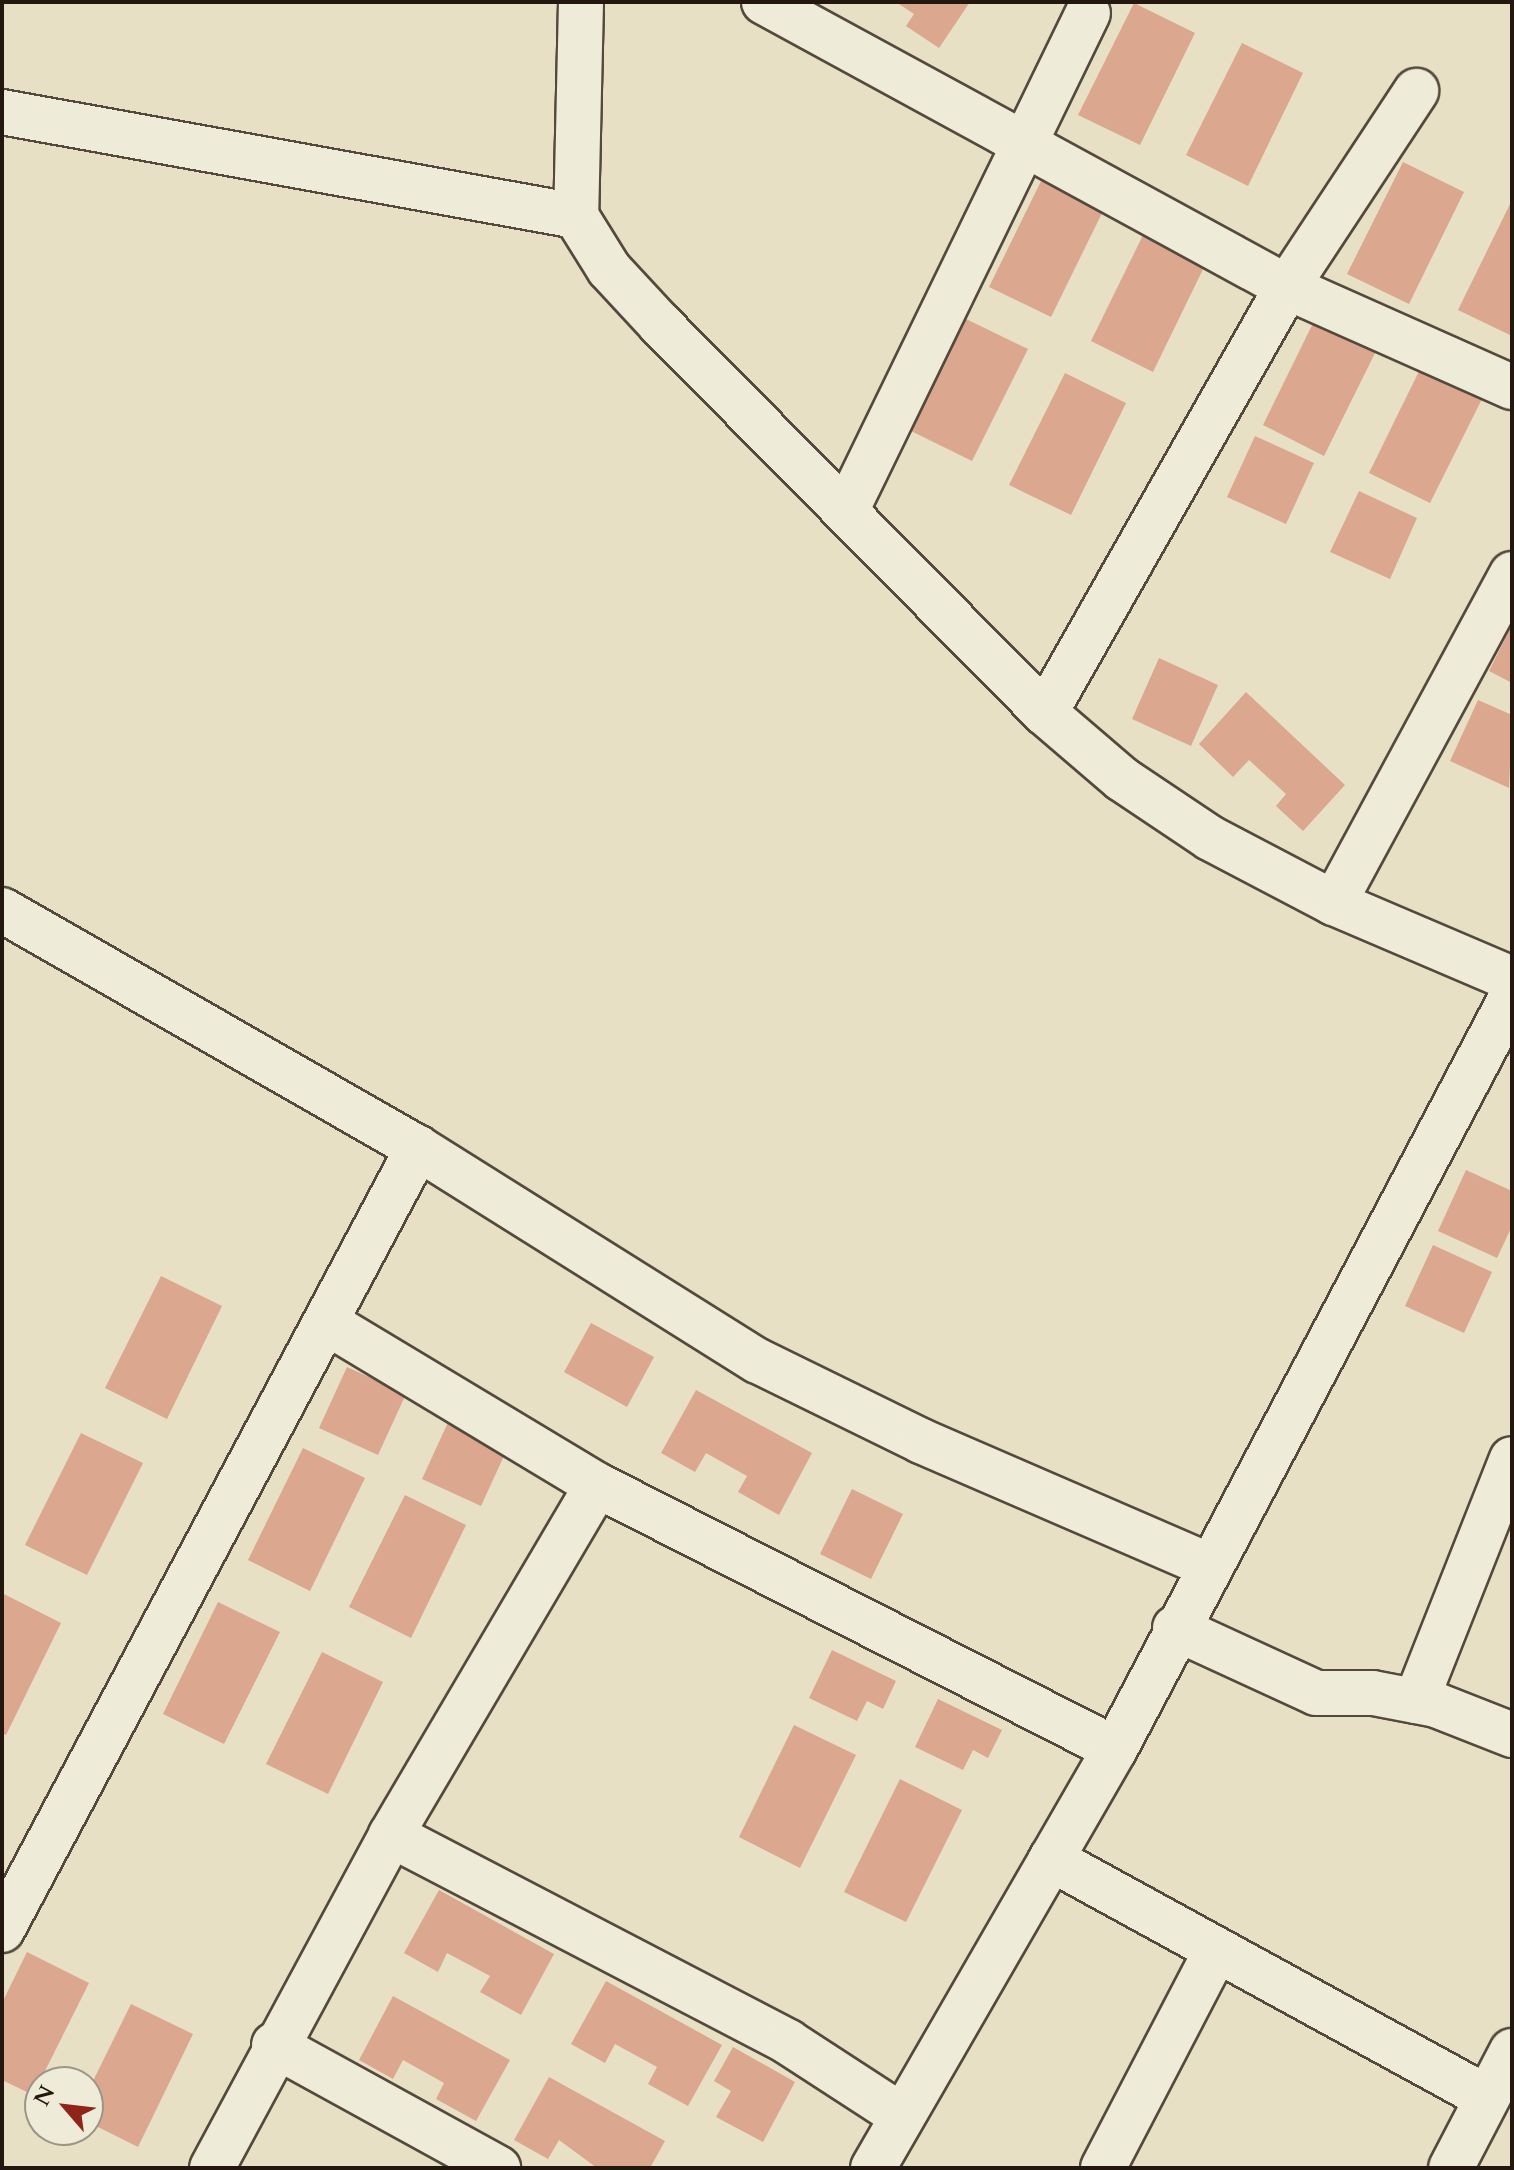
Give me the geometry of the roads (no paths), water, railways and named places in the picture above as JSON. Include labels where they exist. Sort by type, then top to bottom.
[{"type":"street","points":[[581,2],[576,216],[609,269],[660,324],[848,507],[1045,713],[1167,812],[1334,903],[1512,979]]},
{"type":"street","points":[[764,2],[1019,145],[1287,287],[1512,387]]},
{"type":"street","points":[[848,507],[1019,145],[1088,13]]},
{"type":"street","points":[[1045,713],[1287,287],[1416,91]]},
{"type":"street","points":[[2,112],[576,216]]},
{"type":"street","points":[[1334,903],[1512,574]]},
{"type":"street","points":[[2,910],[418,1148],[758,1361],[921,1441],[1207,1565]]},
{"type":"street","points":[[873,2168],[899,2114],[1115,1749],[1207,1565],[1512,996]]},
{"type":"street","points":[[2,1930],[329,1324],[418,1148]]},
{"type":"street","points":[[329,1324],[597,1485],[1115,1749]]},
{"type":"street","points":[[1416,1701],[1512,1459]]},
{"type":"street","points":[[212,2168],[274,2045],[391,1835],[597,1485]]},
{"type":"street","points":[[1175,1628],[1316,1693],[1416,1701],[1512,1735]]},
{"type":"street","points":[[391,1835],[788,2042],[899,2114]]},
{"type":"street","points":[[1051,1859],[1487,2098]]},
{"type":"street","points":[[1103,2168],[1216,1951]]},
{"type":"street","points":[[274,2045],[498,2168]]},
{"type":"street","points":[[1451,2168],[1512,2051]]}]
